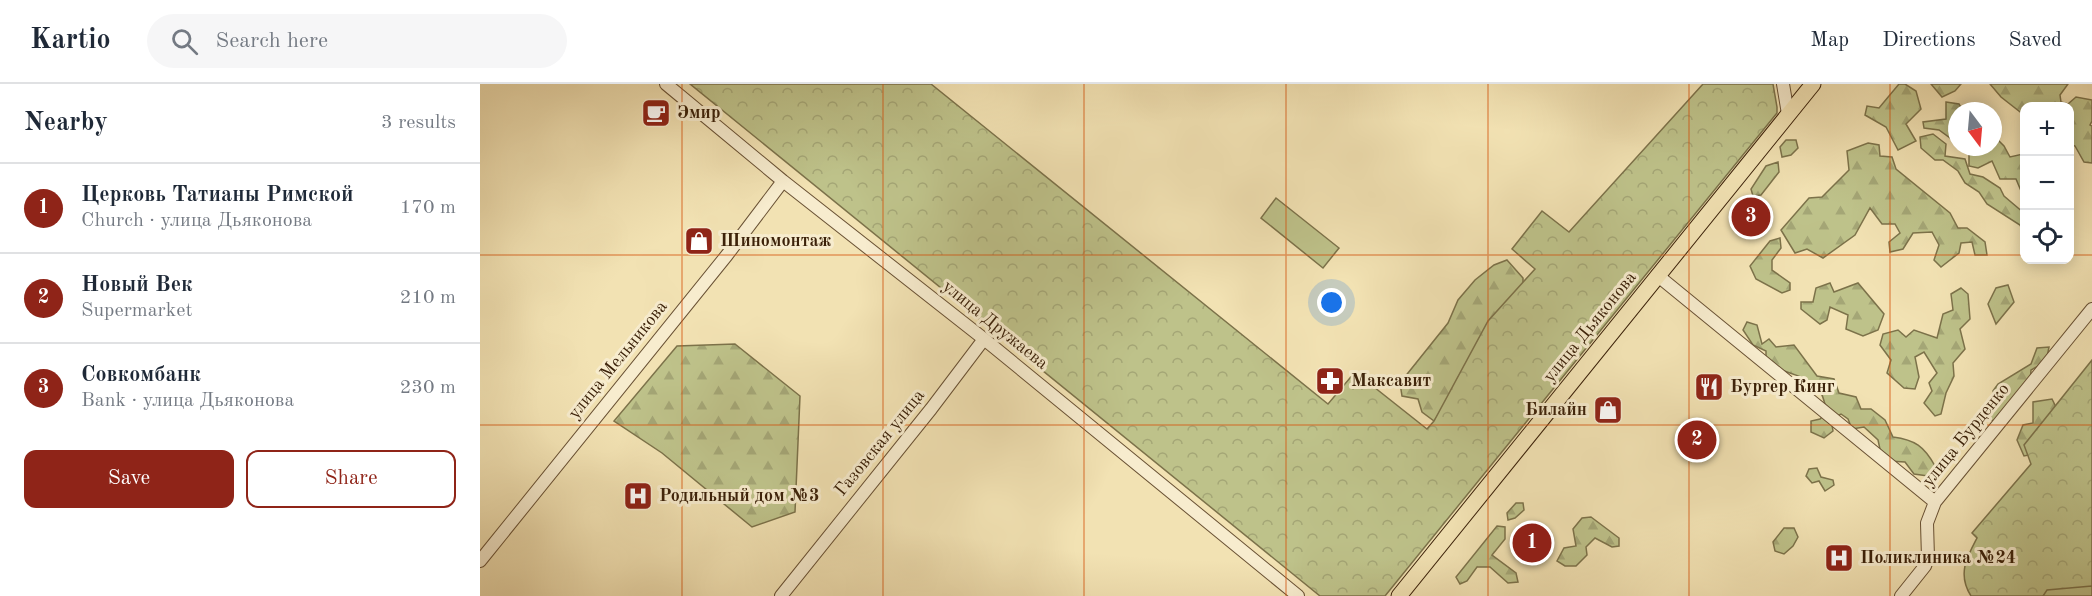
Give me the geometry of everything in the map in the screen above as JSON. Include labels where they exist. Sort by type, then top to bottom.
[{"type":"main road","name":"улица Дьяконова","points":[[1399,596],[1813,84]]},
{"type":"street","name":"улица Дружаева","points":[[666,84],[783,181],[984,339],[1298,596]]},
{"type":"street","points":[[1784,84],[1788,114]]},
{"type":"street","name":"улица Мельникова","points":[[480,561],[727,255],[783,181]]},
{"type":"street","points":[[1657,275],[1935,502]]},
{"type":"street","name":"улица Бурденко","points":[[1900,596],[1925,566],[1928,558],[1927,523],[1935,502],[2092,309]]},
{"type":"street","name":"Газовская улица","points":[[781,596],[984,339]]},
{"type":"green space","points":[[690,84],[931,84],[1328,404],[1355,372],[1427,429],[1434,421],[1488,321],[1535,269],[1512,249],[1542,211],[1569,232],[1703,84],[1773,84],[1777,113],[1385,596],[1320,596]]},
{"type":"green space","points":[[1899,84],[1905,84],[1916,91],[1921,109],[1906,124],[1916,141],[1898,150],[1886,127],[1865,115],[1867,106],[1879,108]]},
{"type":"green space","points":[[1931,84],[1961,84],[1955,91],[1942,97]]},
{"type":"green space","points":[[1990,84],[2068,84],[2060,95],[2061,102],[2020,102],[2020,112],[2001,97]]},
{"type":"green space","points":[[2076,97],[2092,100],[2090,125],[2092,126],[2092,163],[2084,162],[2075,146],[2074,102],[2070,102]]},
{"type":"green space","points":[[1946,102],[1948,102],[1948,136],[1939,130],[1924,128],[1923,122],[1946,119]]},
{"type":"green space","points":[[1933,134],[1946,144],[1945,156],[1965,159],[1970,174],[1983,177],[2000,188],[2004,196],[2020,210],[2020,225],[1987,204],[1979,192],[1965,183],[1958,171],[1943,160],[1935,160],[1921,148],[1920,137]]},
{"type":"green space","points":[[1786,140],[1796,140],[1798,148],[1791,155],[1782,157],[1780,147]]},
{"type":"green space","points":[[1868,143],[1879,145],[1880,156],[1892,157],[1896,169],[1950,213],[1958,228],[1967,228],[1985,242],[1987,255],[1975,255],[1972,242],[1961,243],[1959,253],[1941,267],[1934,260],[1939,245],[1932,232],[1913,233],[1903,249],[1890,252],[1889,242],[1900,233],[1895,224],[1882,224],[1870,208],[1855,235],[1823,258],[1807,249],[1795,253],[1781,230],[1809,198],[1822,197],[1849,170],[1847,151]]},
{"type":"green space","points":[[2002,144],[2010,157],[2020,155],[2020,188],[2016,179],[2000,179],[1992,161],[1978,168],[1969,166],[1969,156],[2002,156]]},
{"type":"green space","points":[[1778,162],[1779,172],[1761,195],[1753,196],[1751,189],[1766,166]]},
{"type":"green space","points":[[1276,198],[1339,248],[1323,268],[1261,218]]},
{"type":"green space","points":[[1780,238],[1781,248],[1772,260],[1772,270],[1790,283],[1790,290],[1782,293],[1756,279],[1750,266],[1770,241]]},
{"type":"green space","points":[[1507,260],[1523,278],[1523,296],[1434,421],[1422,412],[1418,399],[1402,396],[1400,383],[1448,323],[1458,300],[1475,280],[1494,265]]},
{"type":"green space","points":[[1830,283],[1834,292],[1858,283],[1884,314],[1878,330],[1863,336],[1846,329],[1848,315],[1830,307],[1827,320],[1820,324],[1801,309],[1801,302],[1813,302],[1816,288]]},
{"type":"green space","points":[[2008,285],[2014,302],[1996,324],[1988,304],[1996,288]]},
{"type":"green space","points":[[1961,288],[1968,294],[1970,319],[1960,329],[1965,349],[1953,363],[1954,376],[1946,393],[1941,414],[1935,416],[1924,403],[1932,391],[1929,383],[1937,373],[1924,352],[1915,357],[1919,377],[1915,389],[1904,388],[1887,373],[1891,360],[1880,345],[1883,334],[1898,330],[1906,337],[1914,330],[1937,338],[1943,314],[1953,310],[1951,294]]},
{"type":"green space","points":[[1747,322],[1757,325],[1762,344],[1769,339],[1776,347],[1794,345],[1817,376],[1834,379],[1839,393],[1856,397],[1861,409],[1871,409],[1885,420],[1893,437],[1913,442],[1923,449],[1935,466],[1928,476],[1914,474],[1905,462],[1888,461],[1881,454],[1878,440],[1864,427],[1852,429],[1848,419],[1841,414],[1831,419],[1833,431],[1824,438],[1811,432],[1811,421],[1820,419],[1827,412],[1821,393],[1809,381],[1766,361],[1766,351],[1753,345],[1743,330]]},
{"type":"green space","points":[[735,344],[800,396],[795,512],[752,527],[662,453],[614,421],[677,346]]},
{"type":"green space","points":[[2049,347],[2046,362],[2031,370],[2030,383],[1998,421],[1989,420],[1986,411],[1997,403],[1993,391],[1998,384],[2031,364],[2037,348]]},
{"type":"green space","points":[[2092,360],[2092,596],[1971,596],[1964,573],[1967,559],[1977,538],[1972,533],[2031,464],[2024,445]]},
{"type":"green space","points":[[2052,399],[2057,409],[2043,452],[2024,456],[2017,440],[2023,425],[2033,423],[2033,402]]},
{"type":"green space","points":[[1817,468],[1821,477],[1833,480],[1834,485],[1825,491],[1819,481],[1812,483],[1806,476],[1809,469]]},
{"type":"green space","points":[[1516,503],[1523,503],[1524,510],[1515,518],[1508,520],[1507,513]]},
{"type":"green space","points":[[1591,517],[1619,538],[1619,546],[1612,547],[1595,538],[1586,547],[1587,555],[1576,566],[1565,566],[1557,561],[1564,548],[1576,546],[1573,529],[1582,518]]},
{"type":"green space","points":[[1497,526],[1505,527],[1505,539],[1492,555],[1516,573],[1518,582],[1508,583],[1490,567],[1477,567],[1467,581],[1460,584],[1456,577]]},
{"type":"green space","points":[[1784,528],[1794,528],[1798,537],[1793,546],[1784,554],[1775,551],[1773,542]]},
{"type":"green space","points":[[2092,586],[2092,596],[2043,596],[2047,590]]},
{"type":"place","name":"Эмир","points":[[656,113]]},
{"type":"place","name":"Совкомбанк","points":[[1751,217]]},
{"type":"place","name":"Шиномонтаж","points":[[699,241]]},
{"type":"place","name":"Максавит","points":[[1330,381]]},
{"type":"place","name":"Бургер Кинг","points":[[1709,387]]},
{"type":"place","name":"Билайн","points":[[1608,410]]},
{"type":"place","name":"Новый Век","points":[[1697,440]]},
{"type":"place","name":"Родильный дом №3","points":[[638,496]]},
{"type":"place","name":"Церковь Татианы Римской","points":[[1532,543]]},
{"type":"place","name":"Поликлиника №24","points":[[1839,558]]}]
